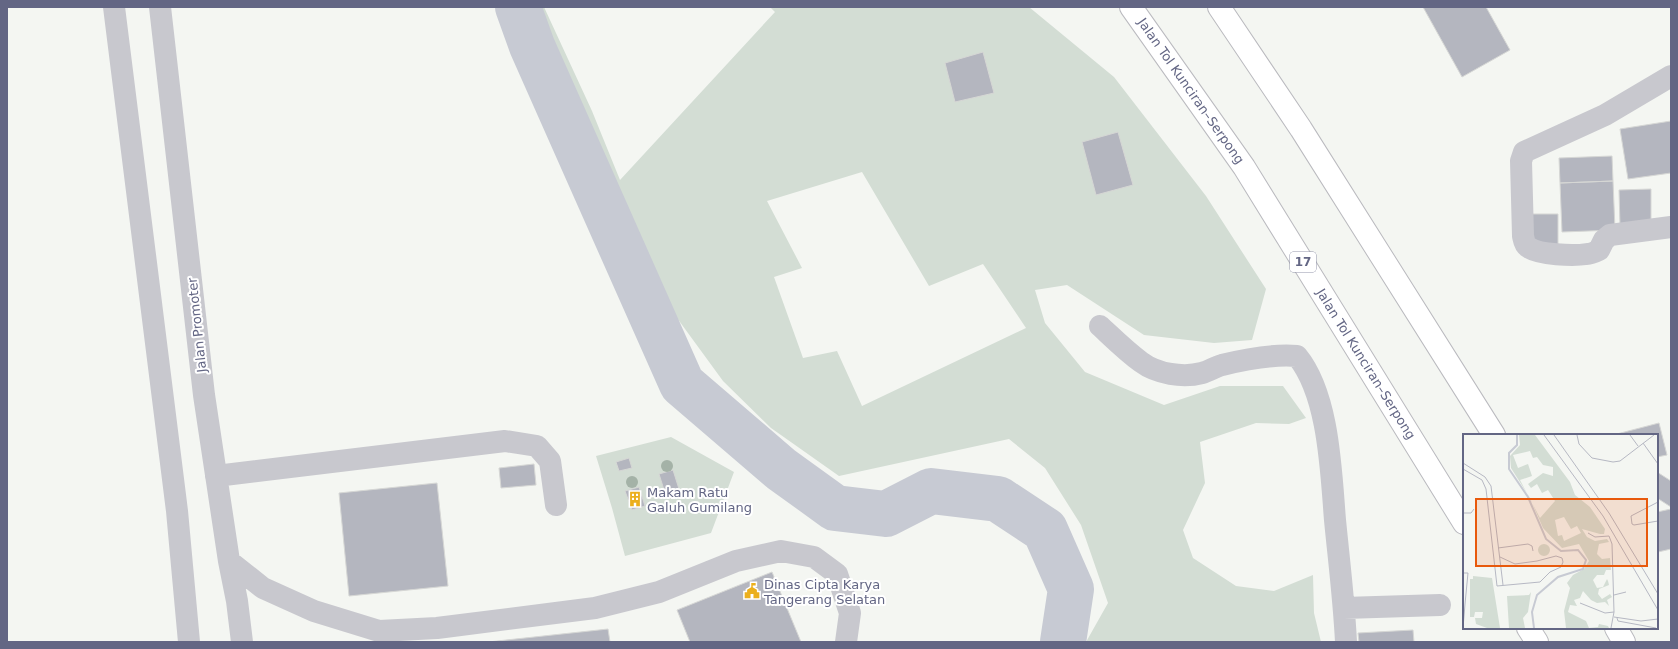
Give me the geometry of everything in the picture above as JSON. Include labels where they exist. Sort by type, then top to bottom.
[{"type":"highway","name":"Jalan Tol Kunciran–Serpong","points":[[1131,7],[1244,167],[1463,521]]},
{"type":"highway","points":[[1219,7],[1301,128],[1493,434]]},
{"type":"highway","points":[[1529,629],[1537,642]]},
{"type":"street","points":[[114,7],[177,511],[188,642]]},
{"type":"street","name":"Jalan Promoter","points":[[160,7],[204,395],[229,561],[238,601],[242,642]]},
{"type":"street","points":[[1671,76],[1605,115],[1524,152],[1521,161],[1523,236],[1524,243],[1529,248],[1549,253],[1576,255],[1589,254],[1599,250],[1604,240],[1610,235],[1671,227]]},
{"type":"street","points":[[1100,326],[1142,363],[1164,372],[1186,376],[1248,359],[1282,354],[1297,356],[1302,362],[1315,389],[1327,434],[1346,642]]},
{"type":"street","points":[[216,476],[505,441],[538,446],[550,461],[556,505]]},
{"type":"street","points":[[229,561],[263,588],[314,611],[379,631],[437,628],[595,608],[659,592],[736,561],[781,551],[814,557],[837,574],[850,613],[846,642]]},
{"type":"street","points":[[1344,608],[1440,605]]},
{"type":"shaded area","points":[[535,7],[544,7],[592,111],[620,180],[775,12],[770,7],[1029,7],[1114,77],[1206,196],[1266,289],[1252,340],[1214,343],[1144,335],[1067,285],[1035,290],[1045,323],[1085,372],[1164,405],[1220,386],[1283,386],[1306,418],[1289,424],[1256,423],[1200,442],[1205,483],[1183,530],[1193,558],[1236,586],[1274,591],[1313,575],[1314,613],[1321,642],[1086,642],[1108,603],[1081,525],[1045,468],[1009,439],[839,476],[771,428],[723,381],[650,281]],"holes":[[[862,172],[929,286],[983,264],[1026,328],[862,406],[837,351],[803,358],[774,277],[802,268],[767,201]]]},
{"type":"shaded area","points":[[671,437],[734,472],[711,533],[625,556],[596,456]]},
{"type":"building","points":[[1423,7],[1486,7],[1510,50],[1462,77]]},
{"type":"building","points":[[983,52],[994,93],[955,102],[945,63]]},
{"type":"building","points":[[1671,121],[1671,173],[1628,179],[1620,129]]},
{"type":"building","points":[[1118,132],[1133,185],[1096,195],[1082,142]]},
{"type":"building","points":[[1612,156],[1613,181],[1560,183],[1559,158]]},
{"type":"building","points":[[1613,181],[1615,230],[1562,232],[1560,183]]},
{"type":"building","points":[[1651,189],[1651,225],[1620,225],[1619,190]]},
{"type":"building","points":[[1530,214],[1558,214],[1558,246],[1530,246]]},
{"type":"building","points":[[1659,423],[1667,455],[1658,457],[1658,434],[1617,434]]},
{"type":"building","points":[[629,458],[632,468],[619,471],[616,462]]},
{"type":"building","points":[[534,464],[536,485],[501,488],[499,468]]},
{"type":"building","points":[[673,470],[679,489],[665,493],[659,474]]},
{"type":"building","points":[[1658,473],[1671,481],[1671,507],[1658,499]]},
{"type":"building","points":[[437,483],[448,586],[349,596],[339,493]]},
{"type":"building","name":"Makam Ratu Galuh Gumilang","points":[[639,487],[645,506],[632,510],[625,491]]},
{"type":"building","points":[[1671,509],[1671,549],[1658,552],[1658,512]]},
{"type":"building","name":"Dinas Cipta Karya Tangerang Selatan","points":[[772,572],[801,642],[690,642],[677,610]]},
{"type":"building","points":[[608,629],[610,642],[488,642]]},
{"type":"building","points":[[1413,630],[1414,642],[1359,642],[1358,633]]},
{"type":"waterway","points":[[518,7],[532,46],[682,384],[781,469],[835,508],[886,514],[931,491],[998,499],[1045,530],[1071,589],[1063,642]]},
{"type":"place","name":"Makam Ratu Galuh Gumilang","points":[[635,499]]},
{"type":"place","name":"Dinas Cipta Karya Tangerang Selatan","points":[[752,591]]}]
